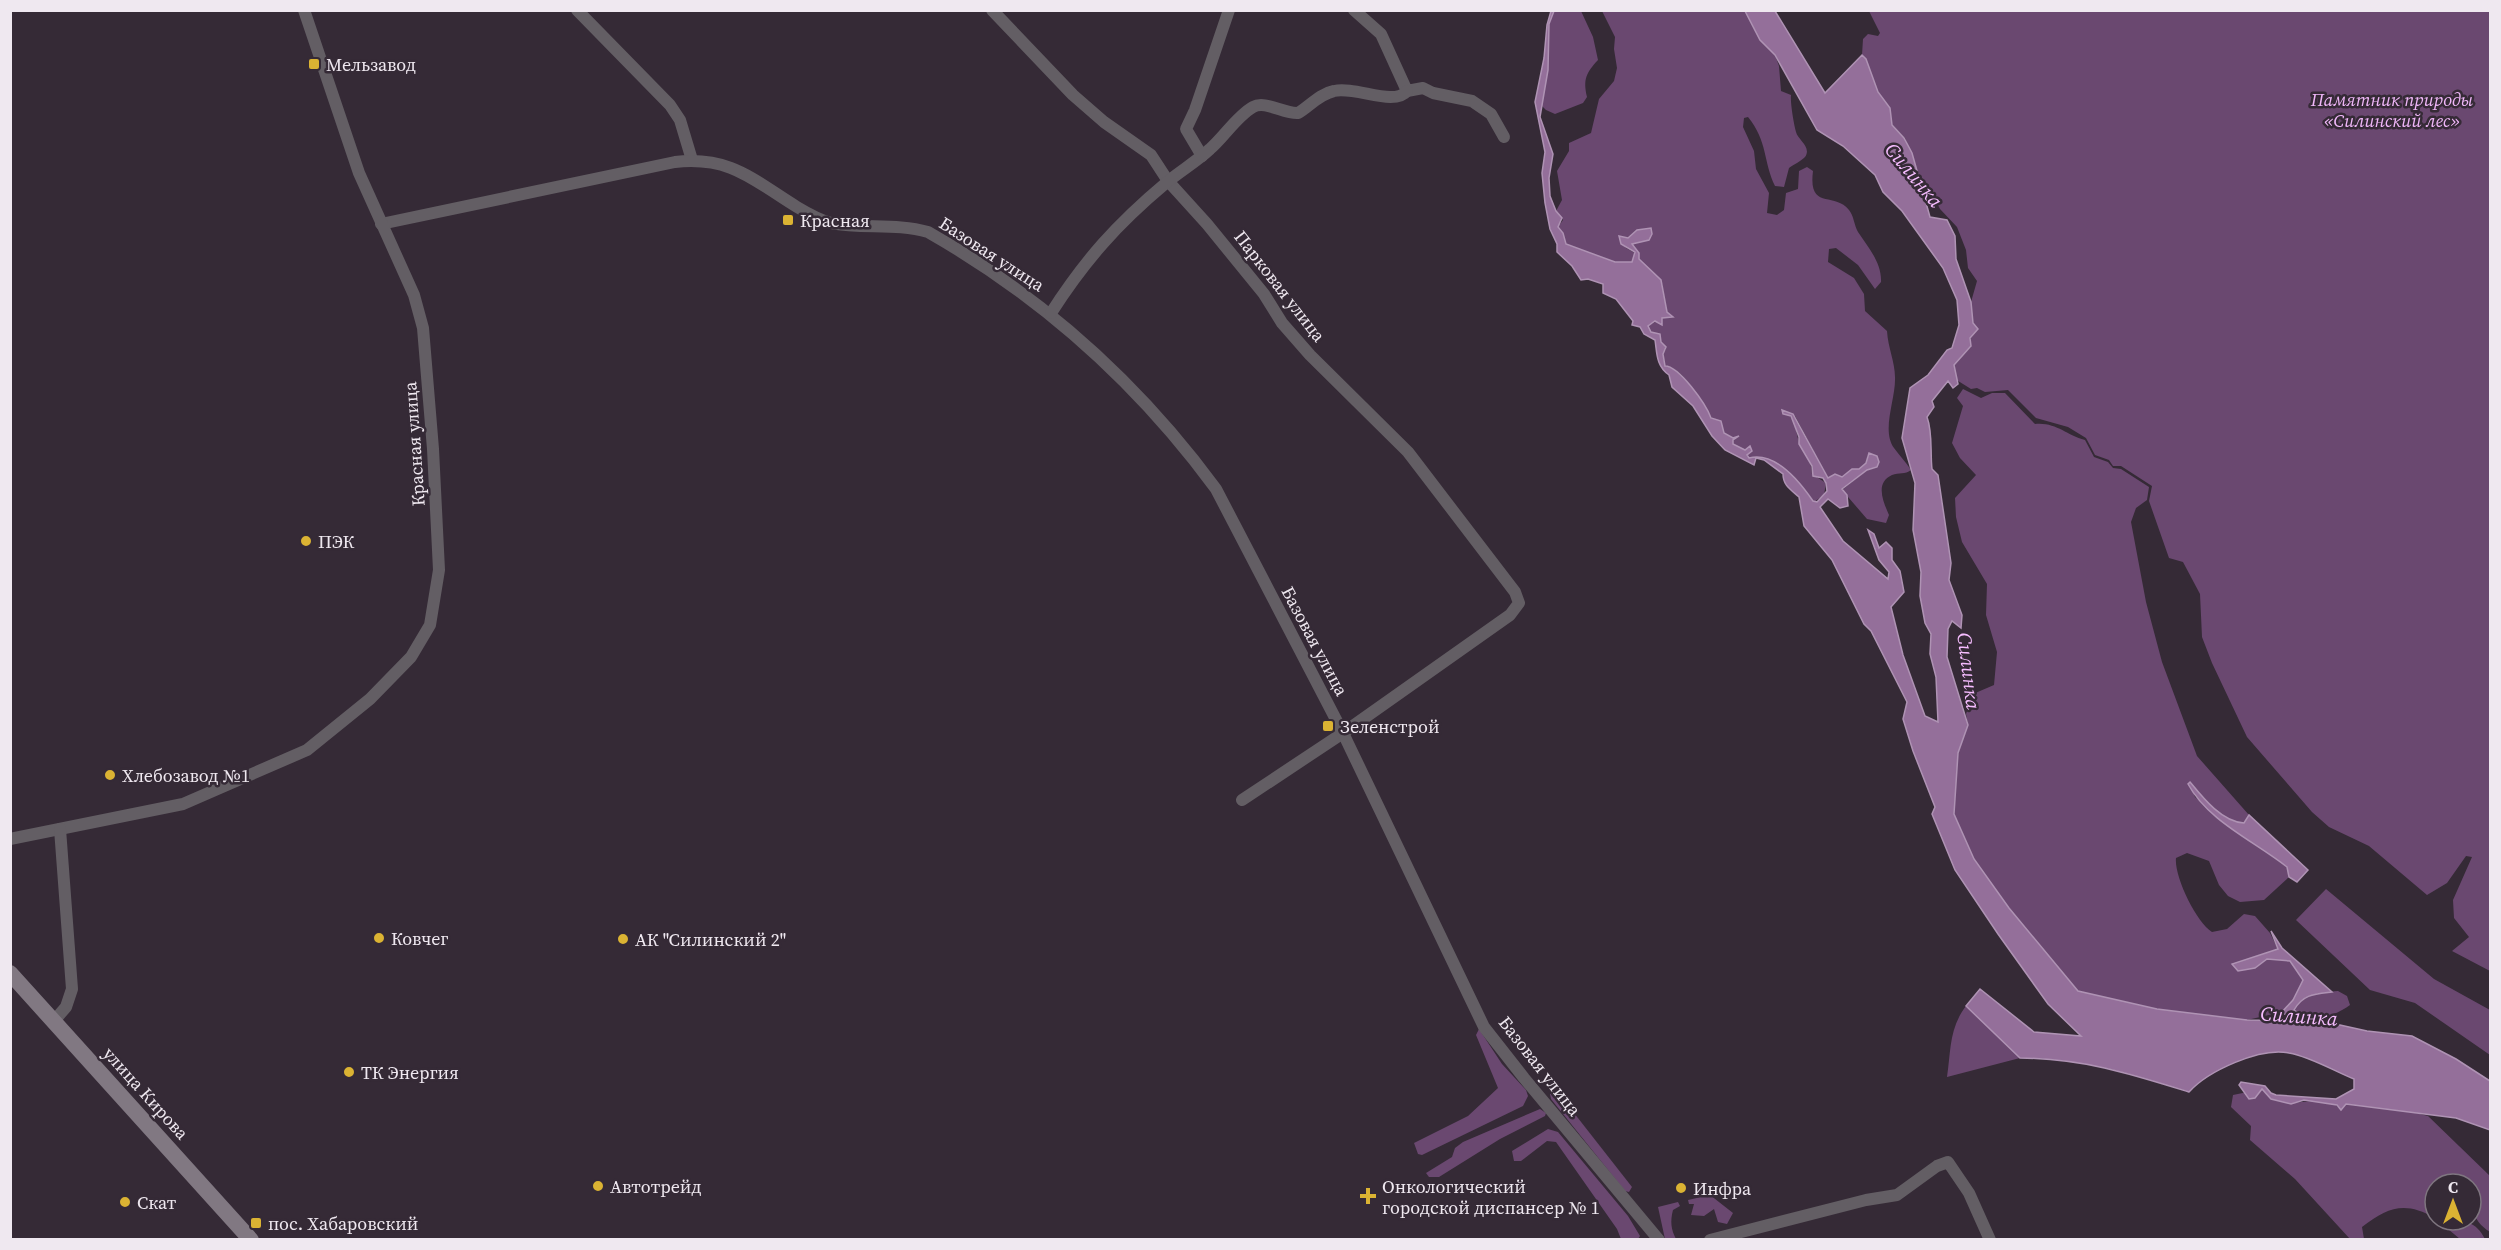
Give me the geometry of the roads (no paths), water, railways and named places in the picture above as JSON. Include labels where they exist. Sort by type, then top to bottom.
[{"type":"main road","name":"улица Кирова","points":[[10,973],[251,1239]]},
{"type":"street","name":"Красная улица","points":[[10,839],[183,804],[307,750],[370,699],[411,657],[430,626],[439,570],[433,449],[423,328],[414,296],[359,173],[304,10]]},
{"type":"street","points":[[381,224],[692,160],[680,120],[670,105],[577,10]]},
{"type":"street","name":"Парковая улица","points":[[992,10],[1073,95],[1104,122],[1151,155],[1168,181],[1264,294],[1282,323],[1310,355],[1402,444],[1515,592],[1519,603],[1510,615],[1343,733]]},
{"type":"street","points":[[1202,156],[1186,129],[1195,110],[1229,10]]},
{"type":"street","points":[[1354,10],[1381,34],[1407,91]]},
{"type":"street","points":[[1051,314],[1080,268],[1099,245],[1168,181],[1202,156],[1253,107],[1264,106],[1298,113],[1319,97],[1336,91],[1362,91],[1390,98],[1403,96],[1407,91],[1423,88],[1441,95],[1472,101],[1491,114],[1504,137]]},
{"type":"street","name":"Базовая улица","points":[[692,160],[709,160],[741,170],[805,211],[830,223],[907,226],[928,232],[1051,314],[1120,376],[1197,463],[1216,489],[1343,733],[1485,1027],[1524,1078],[1659,1239]]},
{"type":"street","points":[[1242,800],[1343,733]]},
{"type":"street","points":[[54,1021],[66,1006],[72,989],[60,829]]},
{"type":"street","points":[[1710,1239],[1866,1200],[1897,1195],[1937,1166],[1948,1162],[1969,1193],[1990,1239]]},
{"type":"water","name":"Силинка","points":[[1551,11],[1554,11],[1549,24],[1548,70],[1540,117],[1553,154],[1549,178],[1550,196],[1556,211],[1562,218],[1558,227],[1563,233],[1566,244],[1615,262],[1632,262],[1635,252],[1621,244],[1619,236],[1628,238],[1637,230],[1651,228],[1652,234],[1649,240],[1632,244],[1639,253],[1639,259],[1661,280],[1667,312],[1673,317],[1662,318],[1662,325],[1655,321],[1648,326],[1651,332],[1660,334],[1661,342],[1666,347],[1663,354],[1665,366],[1677,372],[1684,379],[1698,395],[1711,418],[1721,421],[1724,433],[1733,438],[1739,436],[1733,440],[1733,444],[1745,450],[1750,446],[1752,451],[1747,455],[1749,458],[1759,457],[1769,459],[1778,464],[1794,477],[1813,501],[1817,502],[1827,491],[1823,478],[1813,476],[1812,466],[1799,444],[1799,437],[1791,416],[1783,414],[1782,410],[1793,414],[1828,478],[1835,474],[1842,477],[1852,469],[1859,469],[1866,463],[1869,453],[1877,456],[1879,462],[1877,467],[1867,470],[1842,489],[1847,495],[1848,506],[1840,508],[1828,499],[1820,507],[1843,541],[1888,579],[1889,572],[1879,560],[1868,530],[1874,534],[1879,548],[1886,542],[1892,548],[1892,560],[1900,571],[1904,592],[1891,607],[1903,655],[1925,716],[1938,722],[1936,677],[1930,654],[1931,634],[1925,623],[1920,596],[1921,572],[1913,530],[1915,483],[1902,438],[1910,388],[1928,375],[1947,350],[1952,348],[1959,325],[1957,300],[1943,268],[1902,211],[1883,192],[1875,175],[1843,146],[1817,130],[1775,55],[1760,40],[1745,11],[1775,11],[1825,93],[1862,55],[1866,59],[1878,92],[1890,108],[1892,125],[1904,138],[1912,153],[1930,217],[1947,220],[1955,236],[1956,259],[1971,302],[1973,323],[1978,329],[1970,338],[1971,346],[1954,365],[1958,384],[1953,388],[1948,381],[1932,401],[1934,407],[1927,417],[1931,436],[1932,469],[1938,475],[1951,563],[1949,580],[1962,615],[1961,628],[1952,621],[1948,629],[1947,657],[1968,725],[1958,753],[1954,814],[1974,859],[2009,908],[2078,991],[2157,1009],[2247,1020],[2322,1021],[2367,1031],[2412,1036],[2456,1059],[2490,1081],[2490,1130],[2456,1118],[2346,1104],[2341,1110],[2337,1105],[2304,1100],[2291,1104],[2271,1099],[2262,1089],[2255,1098],[2249,1099],[2239,1085],[2241,1082],[2265,1086],[2276,1095],[2336,1099],[2354,1089],[2354,1079],[2314,1061],[2289,1053],[2264,1054],[2235,1062],[2209,1076],[2189,1092],[2126,1073],[2086,1064],[2020,1058],[1966,1006],[1980,989],[2034,1032],[2081,1036],[2048,1004],[1955,870],[1932,814],[1935,807],[1903,719],[1907,702],[1832,560],[1804,526],[1799,497],[1786,484],[1783,474],[1764,460],[1756,458],[1754,465],[1725,450],[1712,436],[1693,406],[1672,387],[1669,375],[1659,363],[1655,340],[1644,334],[1640,327],[1632,325],[1633,321],[1616,299],[1603,293],[1603,284],[1588,279],[1581,280],[1572,266],[1557,252],[1557,244],[1550,229],[1545,203],[1542,173],[1545,152],[1535,102]]},
{"type":"water","points":[[2190,782],[2214,808],[2228,818],[2244,823],[2249,815],[2308,870],[2297,882],[2289,877],[2287,867],[2219,820],[2207,809],[2188,784]]},
{"type":"water","points":[[2271,931],[2282,948],[2332,992],[2305,998],[2294,1010],[2301,1015],[2286,1015],[2282,1012],[2293,1000],[2303,980],[2290,961],[2267,959],[2255,968],[2238,971],[2232,964],[2278,949]]},
{"type":"place","name":"Мельзавод","points":[[314,64]]},
{"type":"place","name":"Красная","points":[[788,220]]},
{"type":"place","name":"ПЭК","points":[[306,541]]},
{"type":"place","name":"Зеленстрой","points":[[1328,726]]},
{"type":"place","name":"Хлебозавод №1","points":[[110,775]]},
{"type":"place","name":"Ковчег","points":[[379,938]]},
{"type":"place","name":"АК \"Силинский 2\"","points":[[623,939]]},
{"type":"place","name":"ТК Энергия","points":[[349,1072]]},
{"type":"place","name":"Автотрейд","points":[[598,1186]]},
{"type":"place","name":"Инфра","points":[[1681,1188]]},
{"type":"place","name":"Онкологический городской диспансер № 1","points":[[1368,1196]]},
{"type":"place","name":"Скат","points":[[125,1202]]},
{"type":"place","name":"пос. Хабаровский","points":[[256,1223]]},
{"type":"park label","name":"Памятник природы «Силинский лес»","points":[[2392,109]]}]
